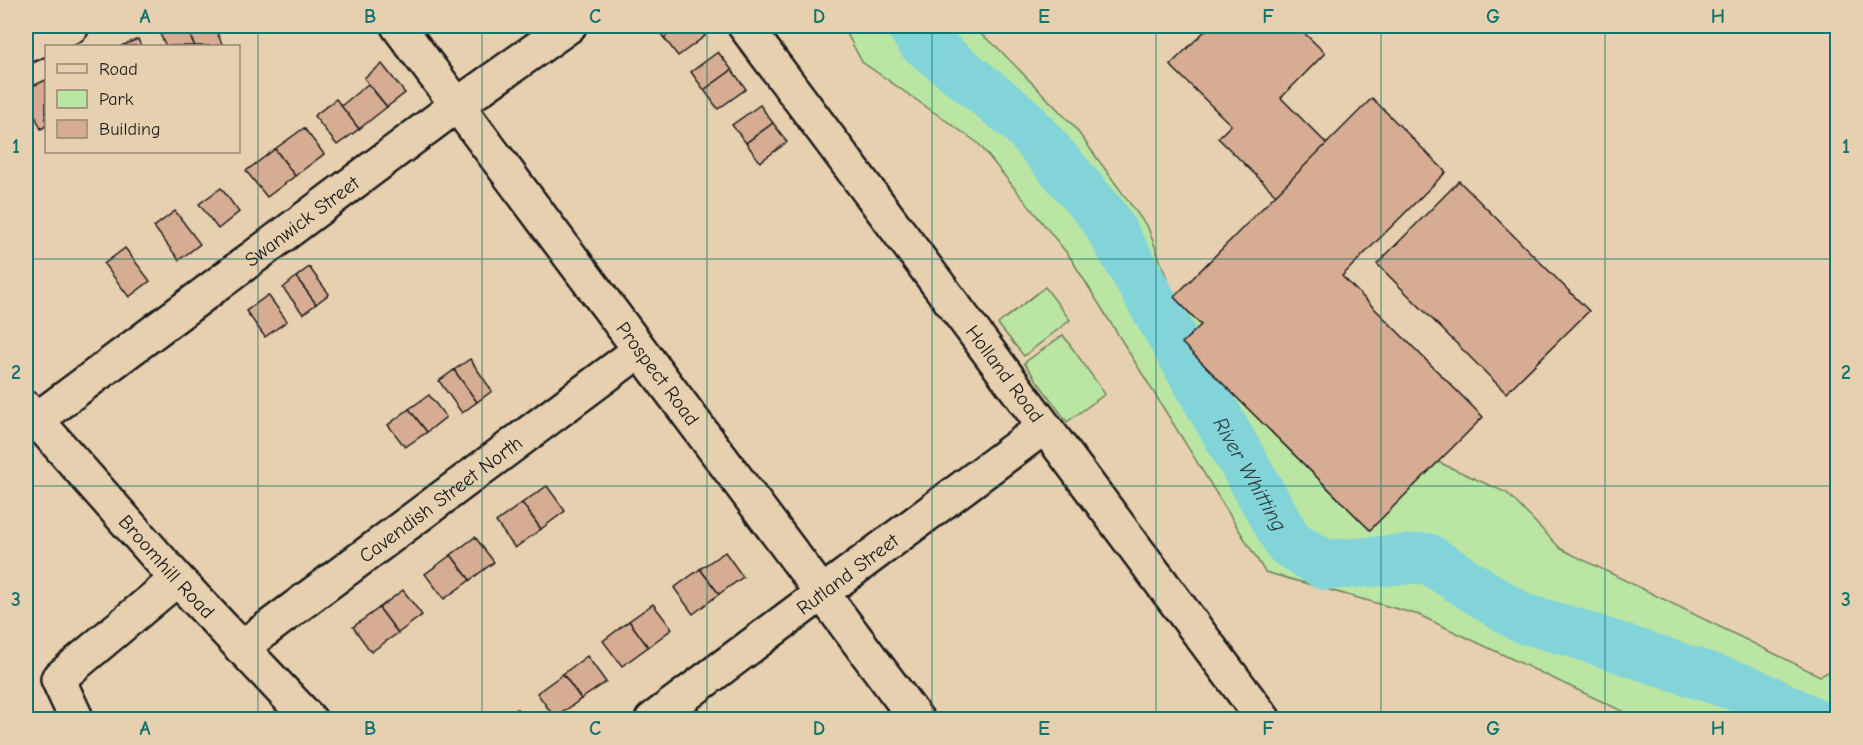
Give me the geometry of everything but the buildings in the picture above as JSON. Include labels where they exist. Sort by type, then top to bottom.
[{"type":"street","points":[[26,46],[72,26]]},
{"type":"street","name":"Prospect Road","points":[[398,26],[917,720]]},
{"type":"street","name":"Swanwick Street","points":[[31,414],[569,26]]},
{"type":"street","name":"Holland Road","points":[[745,26],[1264,720]]},
{"type":"street","name":"Cavendish Street North","points":[[241,648],[640,350]]},
{"type":"street","name":"Broomhill Road","points":[[31,414],[177,579],[310,720]]},
{"type":"street","name":"Rutland Street","points":[[652,720],[1044,427]]},
{"type":"street","points":[[77,720],[58,679],[177,579]]},
{"type":"green space","points":[[843,26],[970,26],[996,46],[1073,125],[1148,228],[1174,297],[1201,325],[1183,344],[1369,529],[1438,462],[1507,493],[1561,549],[1820,676],[1837,668],[1837,719],[1639,719],[1419,615],[1265,572],[1070,257],[978,143],[862,62]]},
{"type":"green space","points":[[1833,26],[1838,26],[1837,252]]},
{"type":"green space","points":[[1045,287],[1070,320],[1024,356],[998,324]]},
{"type":"green space","points":[[1063,335],[1105,394],[1067,422],[1024,363]]},
{"type":"waterway","name":"River Whitting","points":[[912,26],[921,40],[1022,121],[1104,217],[1289,543],[1325,565],[1427,558],[1521,618],[1569,631],[1747,690],[1809,720]]}]
